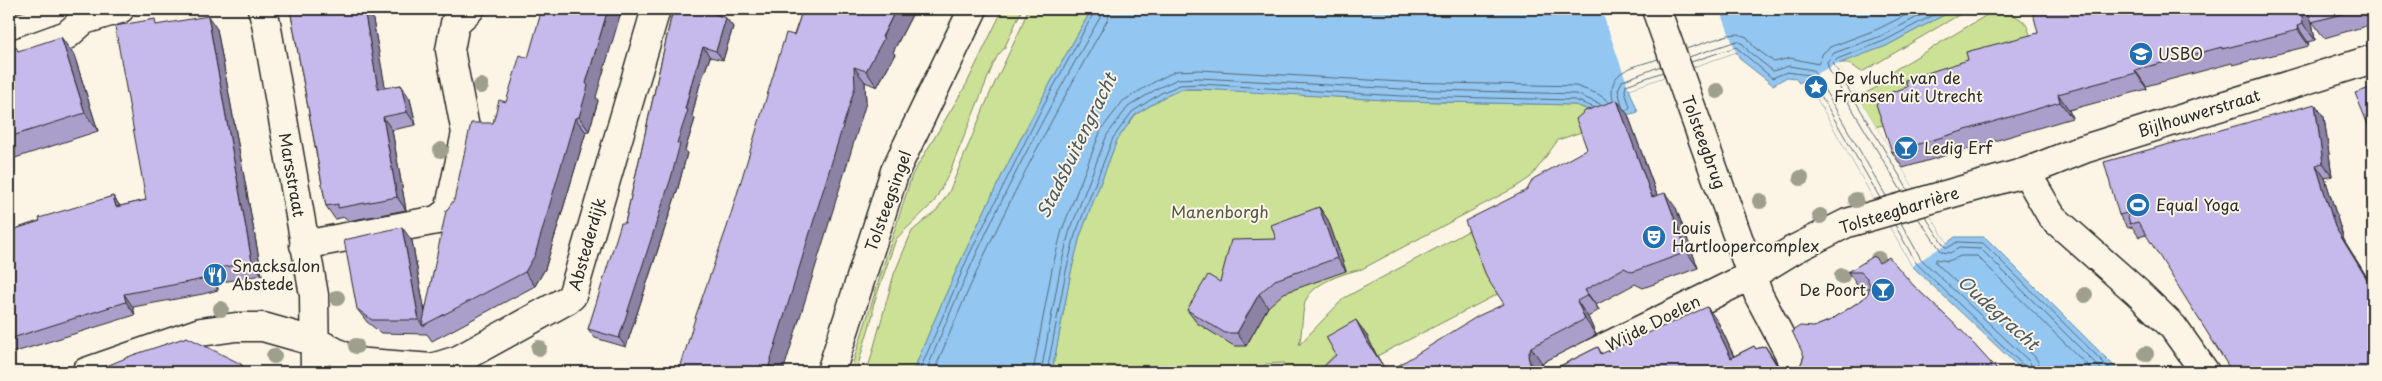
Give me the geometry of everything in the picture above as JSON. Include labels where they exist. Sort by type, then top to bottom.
[{"type":"street","points":[[9,56],[67,35],[84,20],[120,9]]},
{"type":"street","name":"Marsstraat","points":[[262,9],[314,295],[316,342]]},
{"type":"street","points":[[304,245],[437,220],[449,212],[466,133],[450,50],[455,23],[470,9]]},
{"type":"street","name":"Abstederdijk","points":[[86,372],[201,332],[236,327],[262,327],[316,342],[355,362],[432,368],[458,360],[572,296],[656,9]]},
{"type":"street","name":"Tolsteegsingel","points":[[831,372],[894,172],[973,9]]},
{"type":"street","name":"Tolsteegbrug","points":[[1656,9],[1759,296],[1800,372]]},
{"type":"street","name":"Bijlhouwerstraat","points":[[2026,172],[2084,149],[2373,59]]},
{"type":"street","points":[[2026,172],[2052,216],[2138,292],[2173,327],[2205,372]]},
{"type":"street","name":"Tolsteegbarrière","points":[[1752,275],[1793,250],[1847,223],[2026,172]]},
{"type":"street","name":"Wijde Doelen","points":[[1555,372],[1752,275]]},
{"type":"street","points":[[314,372],[316,342]]},
{"type":"green space","points":[[1003,9],[1022,9],[1004,49],[998,55],[993,65],[949,174],[934,202],[896,239],[873,306],[873,314],[856,372],[850,372],[912,175],[966,85]]},
{"type":"green space","points":[[1028,9],[1092,9],[996,187],[932,325],[913,372],[867,372],[894,274],[912,231],[937,210],[949,192]]},
{"type":"green space","points":[[1955,9],[1969,9],[1862,72],[1847,63],[1838,63],[1886,46]]},
{"type":"green space","points":[[2001,10],[2017,17],[2026,24],[2033,52],[1883,125],[1871,128],[1857,98],[1884,83],[1881,78],[1985,16]]},
{"type":"green space","name":"Manenborgh","points":[[1182,89],[1230,90],[1401,101],[1576,105],[1591,111],[1602,125],[1558,140],[1531,177],[1516,187],[1362,269],[1339,276],[1311,292],[1305,302],[1299,345],[1344,298],[1472,229],[1498,294],[1377,356],[1367,335],[1337,352],[1322,368],[1325,372],[1278,372],[1284,363],[1266,364],[1260,372],[1052,372],[1071,272],[1080,236],[1117,140],[1135,115],[1164,97]]},
{"type":"water","points":[[1092,9],[1955,9],[1886,46],[1838,64],[1947,243],[1955,237],[1985,237],[2120,372],[2024,372],[1912,266],[1806,79],[1799,83],[1795,78],[1787,77],[1773,85],[1741,60],[1736,52],[1629,89],[1638,112],[1623,115],[1598,112],[1575,105],[1401,101],[1182,89],[1164,97],[1135,115],[1117,140],[1080,236],[1071,272],[1052,372],[913,372],[932,325],[996,187]]},
{"type":"pier","points":[[1601,9],[1720,9],[1736,52],[1629,89]]},
{"type":"pier","points":[[1838,63],[1947,243],[1912,266],[1806,79]]},
{"type":"building","points":[[290,9],[364,9],[378,89],[401,85],[407,112],[383,117],[397,197],[338,208],[338,204],[326,206]]},
{"type":"building","points":[[542,9],[608,9],[586,83],[588,86],[579,117],[575,118],[535,255],[525,272],[422,326],[446,211],[454,200],[471,123],[493,123],[499,100],[506,102],[520,55],[528,58]]},
{"type":"building","points":[[673,9],[716,9],[714,14],[726,18],[716,51],[703,47],[685,109],[688,110],[677,143],[680,144],[671,178],[619,338],[588,329],[621,223],[625,223]]},
{"type":"building","points":[[803,9],[896,9],[882,37],[884,38],[866,71],[854,67],[855,87],[767,372],[679,372],[696,315],[727,227],[786,33],[794,35]]},
{"type":"building","points":[[2048,9],[2301,9],[2303,24],[2297,26],[2298,30],[2222,49],[2222,47],[2135,70],[2136,73],[2058,94],[2060,102],[1892,152],[1876,104],[1886,94],[1907,87],[1905,80],[1968,60],[1966,52],[2038,33],[2033,13]]},
{"type":"building","points":[[2307,9],[2361,9],[2312,22]]},
{"type":"building","points":[[208,16],[252,262],[208,270],[209,277],[194,281],[124,294],[126,302],[9,339],[9,231],[40,221],[39,218],[113,196],[116,207],[146,200],[115,26],[155,19],[156,25]]},
{"type":"building","points":[[61,37],[85,113],[9,137],[9,49],[16,47],[18,51]]},
{"type":"building","points":[[2373,87],[2373,137],[2355,93]]},
{"type":"building","points":[[1617,100],[1652,197],[1665,193],[1687,252],[1632,272],[1624,268],[1585,290],[1588,295],[1577,301],[1585,319],[1531,347],[1528,356],[1530,364],[1535,369],[1543,372],[1388,372],[1478,316],[1504,304],[1487,278],[1465,221],[1527,190],[1533,179],[1587,149],[1576,119],[1585,111]]},
{"type":"building","points":[[2315,104],[2323,163],[2316,165],[2335,227],[2373,289],[2373,372],[2232,372],[2138,222],[2130,224],[2127,213],[2119,215],[2104,162]]},
{"type":"building","points":[[1319,207],[1337,258],[1275,280],[1259,294],[1237,333],[1225,333],[1187,310],[1208,275],[1220,282],[1231,240],[1276,239],[1271,225]]},
{"type":"building","points":[[402,227],[419,320],[372,320],[357,309],[344,240]]},
{"type":"building","points":[[1874,256],[1879,263],[1889,257],[1913,285],[1963,332],[1999,372],[1787,372],[1795,370],[1801,364],[1804,356],[1792,331],[1800,326],[1814,327],[1831,320],[1863,299],[1868,293],[1870,285],[1867,278],[1861,272],[1848,272]]},
{"type":"building","points":[[1707,307],[1731,358],[1754,346],[1756,349],[1765,346],[1779,369],[1787,372],[1543,372],[1550,371],[1598,347],[1601,354]]},
{"type":"building","points":[[1356,320],[1366,340],[1387,372],[1318,372],[1336,355],[1326,337]]},
{"type":"building","points":[[187,337],[241,364],[244,372],[92,372],[133,355]]},
{"type":"place","name":"USBO","points":[[2141,54]]},
{"type":"place","name":"De vlucht van de Fransen uit Utrecht","points":[[1816,87]]},
{"type":"place","name":"Ledig Erf","points":[[1906,148]]},
{"type":"place","name":"Equal Yoga","points":[[2138,205]]},
{"type":"place","name":"Louis Hartloopercomplex","points":[[1654,237]]},
{"type":"place","name":"Snacksalon Abstede","points":[[215,275]]},
{"type":"place","name":"De Poort","points":[[1883,290]]},
{"type":"water label","name":"Stadsbuitengracht","points":[[1077,146]]},
{"type":"water label","name":"Oudegracht","points":[[1998,313]]}]
